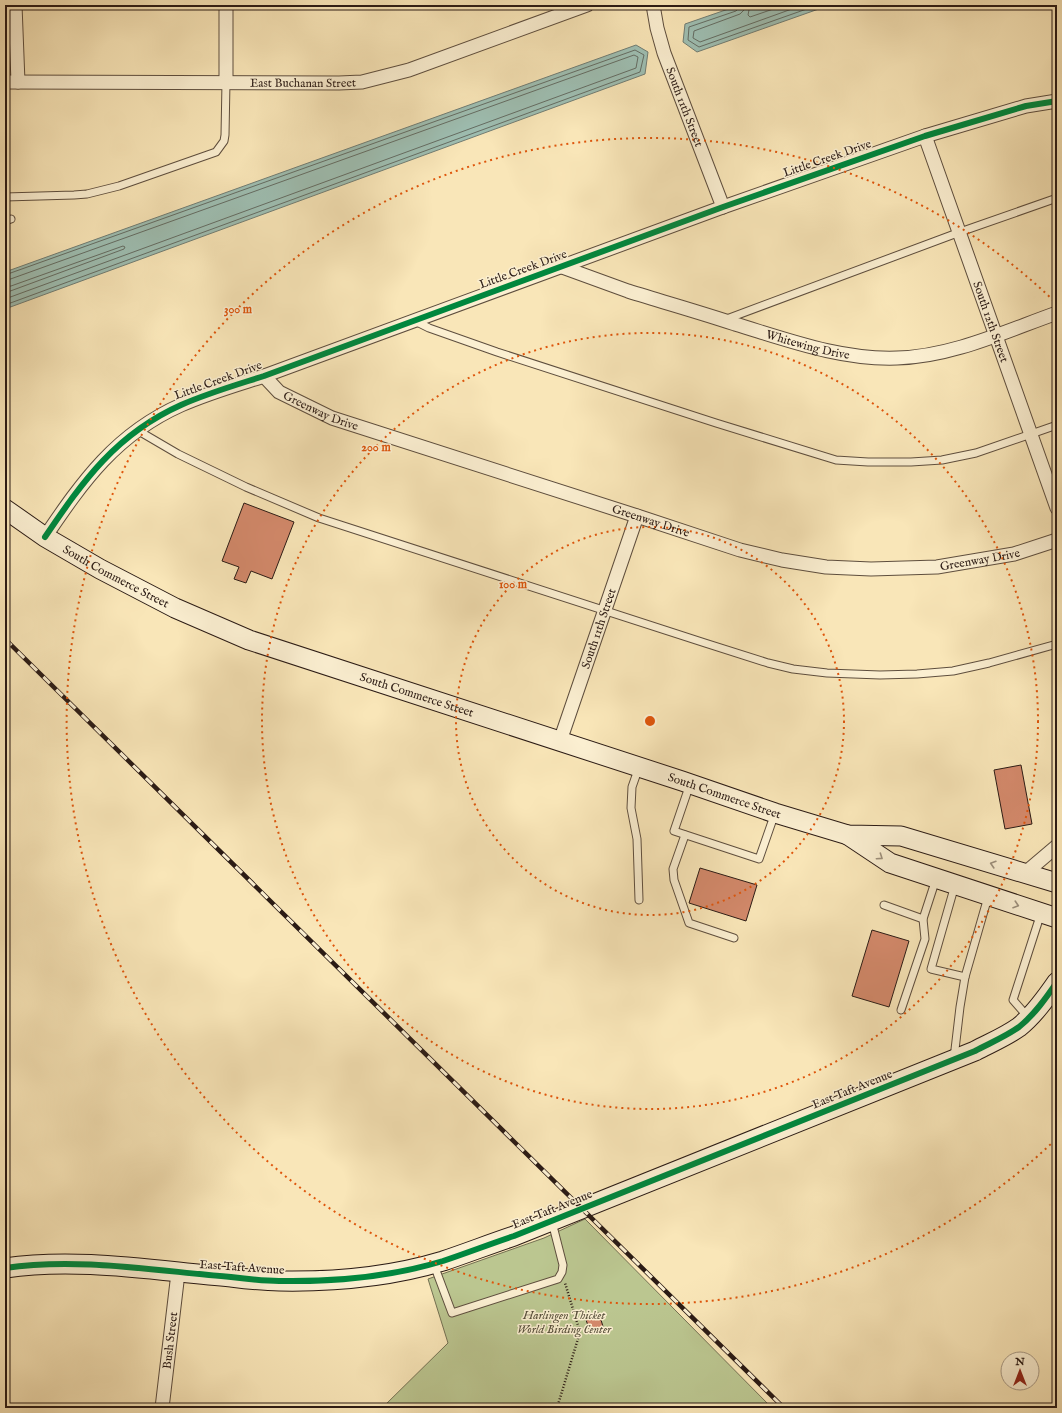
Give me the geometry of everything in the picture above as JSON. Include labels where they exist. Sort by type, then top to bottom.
[{"type":"main road","name":"South Commerce Street","points":[[5,510],[45,537],[100,569],[175,608],[249,640],[560,741],[775,813],[848,835],[901,836],[1057,883]]},
{"type":"main road","name":"South Commerce Street","points":[[848,835],[890,863],[1049,916]]},
{"type":"main road","name":"East Taft Avenue","points":[[5,1268],[68,1264],[114,1266],[277,1282],[334,1280],[389,1273],[433,1263],[552,1222],[975,1051],[1006,1035],[1020,1025],[1043,1002],[1057,982]]},
{"type":"street","points":[[12,82],[15,5]]},
{"type":"street","points":[[226,5],[226,82]]},
{"type":"street","name":"East Buchanan Street","points":[[12,82],[362,82],[409,70],[587,5]]},
{"type":"street","name":"South 11th Street","points":[[653,5],[657,28],[664,53],[723,207]]},
{"type":"street","name":"Little Creek Drive","points":[[45,537],[85,480],[111,451],[137,430],[180,405],[264,376],[723,207],[926,136],[1026,106],[1057,101]]},
{"type":"street","name":"South 12th Street","points":[[926,136],[1057,508]]},
{"type":"street","name":"Whitewing Drive","points":[[562,267],[626,290],[724,320],[856,357],[898,358],[955,349],[1057,313]]},
{"type":"street","name":"Greenway Drive","points":[[264,376],[279,392],[332,418],[740,550],[782,560],[826,567],[870,569],[937,567],[1014,554],[1057,540]]},
{"type":"street","name":"South 11th Street","points":[[560,741],[637,516]]},
{"type":"street","points":[[1024,874],[1057,846]]},
{"type":"street","name":"Bush Street","points":[[162,1408],[178,1273]]},
{"type":"lane","points":[[5,197],[88,194],[118,186],[216,152],[224,141],[225,135],[226,82]]},
{"type":"lane","points":[[724,320],[960,232],[1057,198]]},
{"type":"lane","points":[[415,320],[429,328],[497,352],[836,460],[868,462],[942,460],[976,453],[1057,425]]},
{"type":"lane","points":[[137,430],[178,454],[246,487],[319,518],[768,663],[793,669],[827,673],[909,674],[953,671],[1057,644]]},
{"type":"lane","points":[[639,767],[632,787],[631,808],[637,839],[639,900]]},
{"type":"lane","points":[[690,784],[674,831],[684,835],[759,859],[775,813]]},
{"type":"lane","points":[[684,835],[673,869],[674,880],[689,923],[734,938]]},
{"type":"lane","points":[[901,1010],[924,939],[923,919],[937,879]]},
{"type":"lane","points":[[955,885],[931,969],[966,977]]},
{"type":"lane","points":[[954,1059],[960,1007],[966,977],[988,896]]},
{"type":"lane","points":[[884,905],[923,919]]},
{"type":"lane","points":[[1028,1018],[1013,1000],[1049,916]]},
{"type":"lane","points":[[433,1263],[452,1312],[558,1279],[562,1272],[563,1265],[552,1222]]},
{"type":"path","points":[[557,1408],[580,1332],[566,1284],[558,1279]]},
{"type":"green space","name":"Harlingen Thicket World Birding Center","points":[[585,1219],[772,1408],[382,1408],[448,1343],[428,1279],[544,1238]]},
{"type":"water","points":[[740,5],[830,5],[697,52],[683,42],[685,24]]},
{"type":"water","points":[[636,45],[648,52],[645,74],[5,309],[5,272]]},
{"type":"building","points":[[244,503],[294,522],[272,579],[251,571],[246,583],[234,579],[239,567],[222,561]]},
{"type":"building","points":[[1021,765],[1032,824],[1005,829],[994,770]]},
{"type":"building","points":[[700,868],[757,885],[746,921],[689,903]]},
{"type":"building","points":[[872,930],[909,941],[889,1007],[852,996]]},
{"type":"building","points":[[599,1313],[604,1330],[591,1334],[585,1317]]},
{"type":"railway","points":[[5,639],[784,1408]]},
{"type":"cycle path","points":[[45,537],[88,478],[119,445],[158,417],[181,405],[264,376],[723,207],[925,136],[1026,106],[1057,101]]},
{"type":"cycle path","points":[[5,1268],[33,1265],[89,1264],[273,1281],[320,1281],[382,1275],[443,1261],[514,1236],[975,1051],[1019,1027],[1035,1012],[1057,982]]}]
